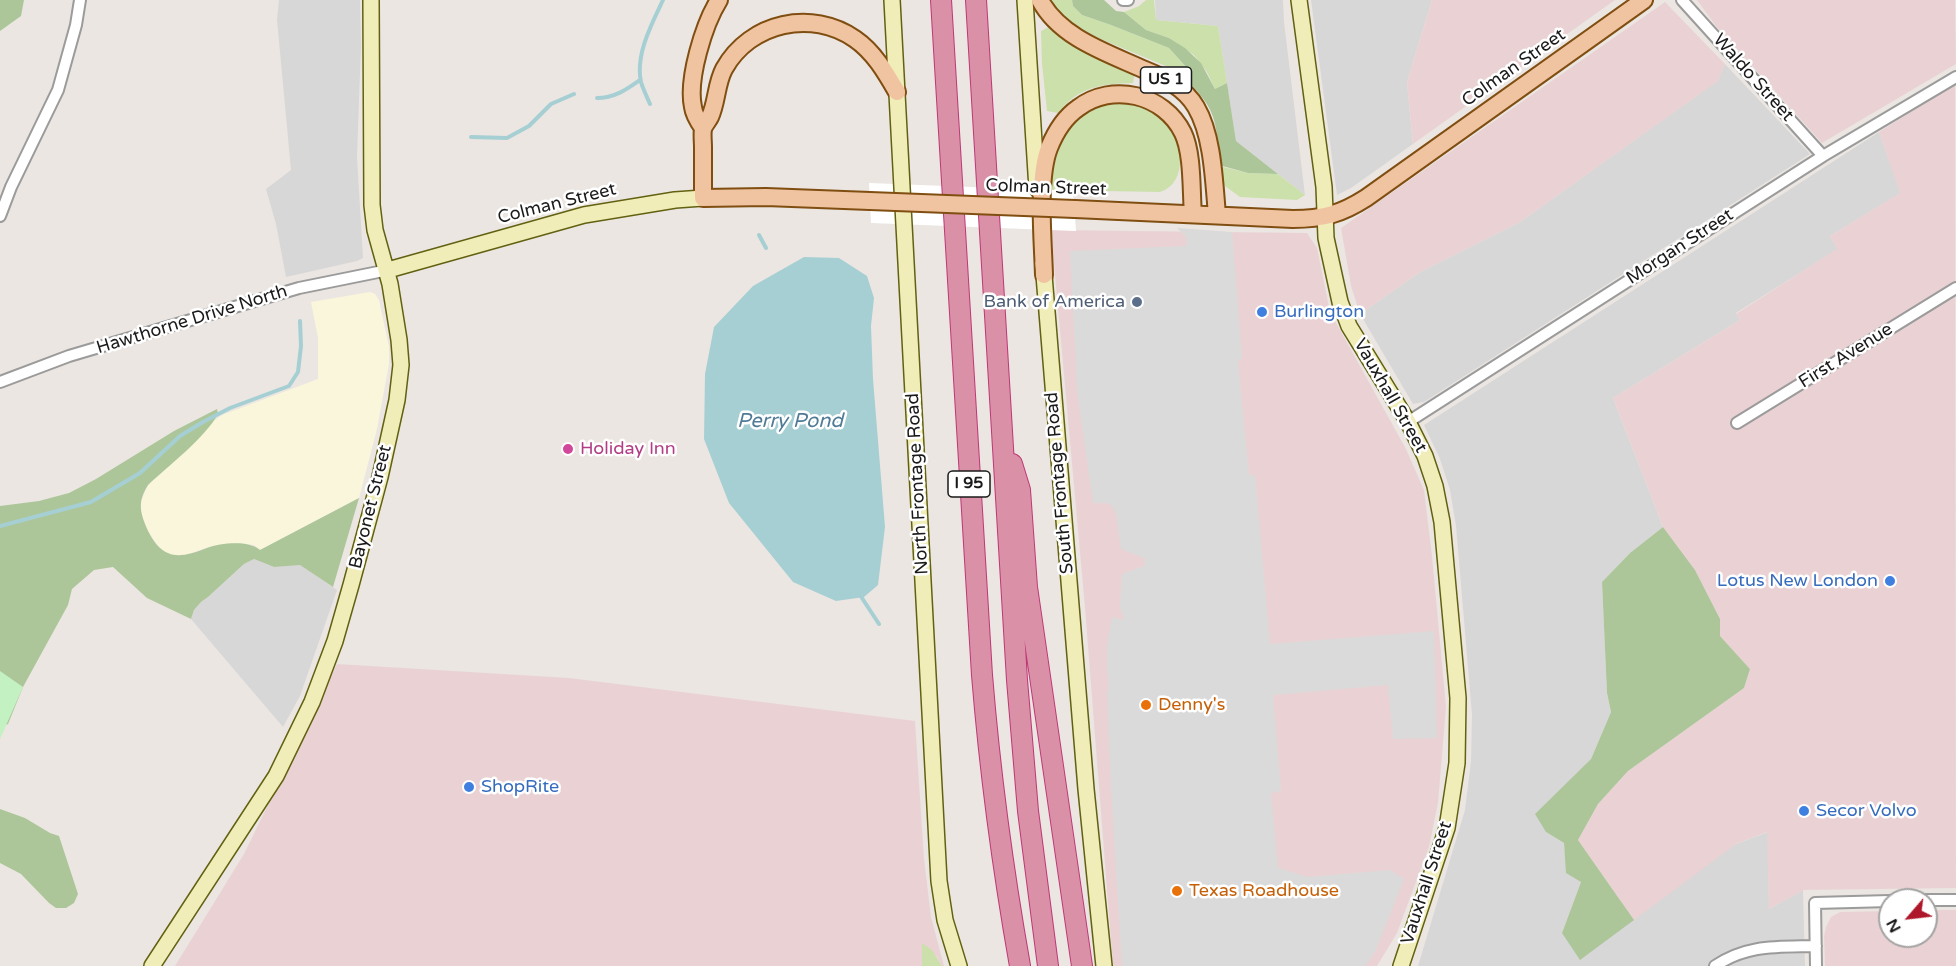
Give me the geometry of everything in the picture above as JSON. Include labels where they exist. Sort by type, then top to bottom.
[{"type":"highway","name":"I 95","points":[[940,0],[981,675],[996,809],[1020,966]]},
{"type":"highway","name":"I 95","points":[[976,0],[1024,770],[1048,966]]},
{"type":"highway","points":[[1002,433],[1020,490],[1027,587],[1082,966]]},
{"type":"main road","points":[[703,198],[703,128],[693,108],[693,86],[699,46],[707,23],[719,0]]},
{"type":"main road","name":"US 1","points":[[1040,0],[1053,18],[1077,37],[1175,85],[1188,96],[1200,114],[1209,146],[1217,215]]},
{"type":"main road","name":"Colman Street","points":[[703,198],[870,201],[1293,219],[1325,216],[1344,211],[1366,198],[1644,0]]},
{"type":"main road","points":[[703,128],[711,114],[722,74],[734,56],[762,32],[791,23],[823,24],[853,37],[872,54],[897,92]]},
{"type":"main road","points":[[1044,275],[1045,162],[1053,140],[1069,115],[1091,100],[1113,94],[1133,95],[1153,102],[1164,109],[1174,120],[1183,132],[1188,147],[1193,214]]},
{"type":"street","points":[[0,216],[11,187],[58,90],[76,25],[80,0]]},
{"type":"street","name":"Bayonet Street","points":[[152,966],[276,776],[312,702],[335,641],[378,487],[398,400],[401,365],[399,342],[388,270],[375,230],[372,206],[371,0]]},
{"type":"street","name":"North Frontage Road","points":[[892,0],[938,871],[945,920],[959,966]]},
{"type":"street","name":"South Frontage Road","points":[[1025,0],[1044,275],[1085,779],[1104,966]]},
{"type":"street","points":[[1123,0],[1128,0]]},
{"type":"street","name":"Vauxhall Street","points":[[1299,0],[1324,187],[1329,258],[1341,302],[1349,326],[1408,422],[1425,456],[1435,486],[1442,522],[1458,698],[1457,763],[1447,828],[1401,966]]},
{"type":"street","name":"Waldo Street","points":[[1682,0],[1823,156]]},
{"type":"street","name":"Morgan Street","points":[[1408,422],[1823,156],[1956,77]]},
{"type":"street","name":"Colman Street","points":[[388,270],[584,215],[675,200],[703,198]]},
{"type":"street","name":"Hawthorne Drive North","points":[[0,382],[69,356],[291,290],[388,270]]},
{"type":"street","name":"First Avenue","points":[[1737,423],[1956,288]]},
{"type":"street","points":[[1938,900],[1956,900]]},
{"type":"street","points":[[1816,966],[1815,903],[1878,901]]},
{"type":"street","points":[[1715,966],[1736,954],[1750,950],[1768,947],[1816,946]]},
{"type":"shaded area","points":[[279,0],[360,0],[361,45],[357,157],[363,258],[286,277],[276,224],[266,189],[291,170],[277,20]]},
{"type":"shaded area","points":[[1155,0],[1283,0],[1305,195],[1236,141],[1218,26],[1156,20]]},
{"type":"shaded area","points":[[1311,0],[1432,0],[1407,82],[1413,144],[1351,188],[1337,195]]},
{"type":"shaded area","points":[[1432,0],[1615,0],[1413,144],[1407,82]]},
{"type":"shaded area","points":[[1697,0],[1955,0],[1956,64],[1822,143],[1716,26]]},
{"type":"shaded area","points":[[1665,2],[1725,64],[1718,81],[1520,222],[1420,272],[1360,314],[1351,286],[1341,228]]},
{"type":"shaded area","points":[[1725,64],[1810,154],[1424,402],[1413,404],[1360,314],[1420,272],[1520,222],[1717,81]]},
{"type":"shaded area","points":[[1955,84],[1956,888],[1804,890],[1769,909],[1767,832],[1736,844],[1634,920],[1578,840],[1598,804],[1628,771],[1744,688],[1750,669],[1720,636],[1720,619],[1695,570],[1663,527],[1613,398],[1740,320],[1736,314],[1837,249],[1830,236],[1900,193],[1879,132]]},
{"type":"shaded area","points":[[1879,132],[1901,193],[1830,236],[1838,249],[1736,313],[1740,320],[1613,398],[1663,527],[1630,553],[1602,582],[1607,693],[1611,712],[1591,759],[1572,779],[1546,832],[1564,843],[1565,854],[1581,882],[1562,933],[1736,844],[1768,832],[1769,909],[1803,890],[1805,966],[1418,966],[1465,810],[1471,761],[1472,715],[1456,526],[1450,490],[1440,459],[1424,425]]},
{"type":"shaded area","points":[[1177,228],[1232,232],[1242,358],[1238,361],[1249,475],[1255,475],[1270,644],[1434,631],[1437,738],[1393,739],[1388,685],[1273,695],[1281,791],[1271,793],[1278,868],[1308,877],[1390,870],[1404,879],[1375,952],[1365,966],[1122,966],[1111,789],[1107,646],[1112,617],[1123,620],[1120,608],[1122,574],[1144,566],[1145,563],[1144,558],[1121,549],[1116,513],[1112,506],[1107,503],[1093,503],[1077,390],[1070,251],[1185,246],[1187,242],[1185,236]]},
{"type":"shaded area","points":[[1051,230],[1307,233],[1317,248],[1330,312],[1406,449],[1424,490],[1446,707],[1438,803],[1429,847],[1397,933],[1377,966],[1113,966],[1085,608]]},
{"type":"shaded area","points":[[370,292],[375,294],[379,300],[389,347],[389,364],[377,429],[359,498],[260,550],[254,545],[236,543],[209,547],[183,556],[174,556],[165,552],[147,530],[141,513],[140,503],[148,485],[222,415],[318,379],[318,338],[311,302]]},
{"type":"shaded area","points":[[254,559],[274,567],[299,564],[337,590],[300,696],[283,727],[191,619],[194,610],[201,602],[244,564]]},
{"type":"shaded area","points":[[337,664],[569,678],[915,721],[924,859],[931,917],[944,966],[922,943],[922,966],[175,966],[244,854]]},
{"type":"shaded area","points":[[1938,910],[1956,910],[1956,966],[1825,966],[1826,927],[1831,917],[1840,912],[1878,911],[1878,948],[1938,948]]},
{"type":"green space","points":[[0,0],[24,0],[21,16],[0,31]]},
{"type":"green space","points":[[1051,0],[1072,0],[1073,6],[1082,15],[1169,48],[1188,69],[1187,81],[1173,69],[1075,26]]},
{"type":"green space","points":[[1072,0],[1104,0],[1116,11],[1124,12],[1146,30],[1169,38],[1185,48],[1201,63],[1215,89],[1227,83],[1236,141],[1278,174],[1248,173],[1219,165],[1214,119],[1205,101],[1187,81],[1188,69],[1169,48],[1082,15],[1073,6]]},
{"type":"green space","points":[[1146,0],[1154,0],[1156,20],[1218,26],[1227,83],[1215,89],[1207,72],[1194,55],[1169,38],[1146,30],[1124,12],[1139,6]]},
{"type":"green space","points":[[1051,26],[1135,71],[1133,83],[1092,88],[1074,97],[1058,113],[1047,111],[1041,31]]},
{"type":"green space","points":[[1120,99],[1150,110],[1165,121],[1171,129],[1179,149],[1180,160],[1176,180],[1160,192],[1049,190],[1059,146],[1069,126],[1084,111]]},
{"type":"green space","points":[[1219,166],[1248,173],[1278,174],[1305,195],[1297,200],[1240,197],[1225,186]]},
{"type":"green space","points":[[217,409],[218,414],[204,433],[145,490],[141,509],[150,535],[162,550],[169,554],[186,555],[227,544],[249,545],[260,550],[359,498],[333,587],[300,565],[274,567],[254,559],[244,564],[201,602],[194,610],[191,619],[147,598],[113,567],[94,570],[72,589],[68,605],[23,687],[8,724],[0,727],[0,506],[39,501],[69,493],[174,431]]},
{"type":"green space","points":[[1663,527],[1695,570],[1720,619],[1720,636],[1750,669],[1744,688],[1628,771],[1598,804],[1578,840],[1634,920],[1580,960],[1562,933],[1581,882],[1566,873],[1564,843],[1546,832],[1535,814],[1591,759],[1611,712],[1607,693],[1602,582],[1630,553]]},
{"type":"green space","points":[[0,671],[23,687],[0,739]]},
{"type":"green space","points":[[0,809],[25,818],[59,836],[78,894],[74,903],[66,908],[56,908],[21,874],[0,863]]},
{"type":"green space","points":[[922,943],[932,950],[942,966],[922,966]]},
{"type":"water","name":"Perry Pond","points":[[804,257],[839,258],[867,276],[874,298],[871,326],[873,379],[885,527],[878,585],[864,597],[836,601],[793,582],[729,503],[704,439],[705,374],[714,327],[753,286]]},
{"type":"pier","points":[[869,183],[1073,191],[1076,231],[871,223]]},
{"type":"waterway","points":[[650,104],[641,82],[640,61],[642,50],[663,0]]},
{"type":"waterway","points":[[597,98],[615,95],[640,80]]},
{"type":"waterway","points":[[471,137],[507,138],[529,126],[551,104],[574,94]]},
{"type":"waterway","points":[[759,235],[766,248]]},
{"type":"waterway","points":[[0,526],[91,502],[140,473],[180,436],[203,422],[230,408],[289,386],[298,372],[301,346],[300,321]]},
{"type":"waterway","points":[[860,595],[879,624]]},
{"type":"place","name":"Bank of America","points":[[1137,302]]},
{"type":"place","name":"Burlington","points":[[1262,312]]},
{"type":"place","name":"Holiday Inn","points":[[568,449]]},
{"type":"place","name":"Lotus New London","points":[[1890,581]]},
{"type":"place","name":"Denny's","points":[[1146,705]]},
{"type":"place","name":"ShopRite","points":[[469,787]]},
{"type":"place","name":"Secor Volvo","points":[[1804,811]]},
{"type":"place","name":"Texas Roadhouse","points":[[1177,891]]}]
